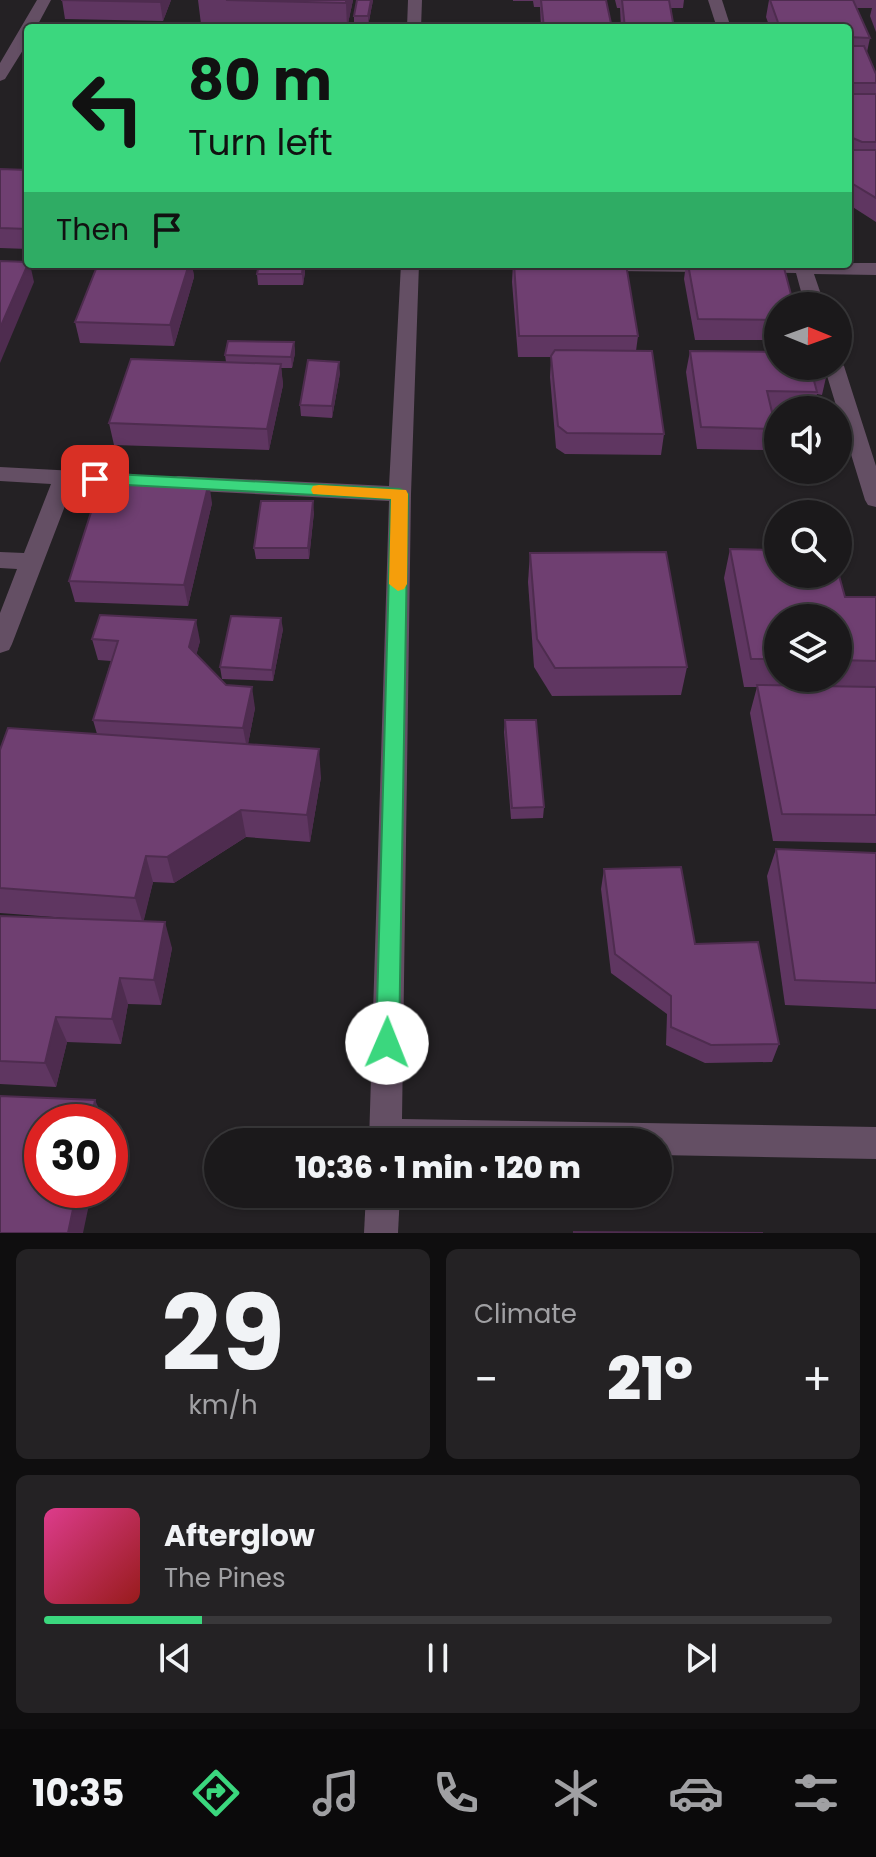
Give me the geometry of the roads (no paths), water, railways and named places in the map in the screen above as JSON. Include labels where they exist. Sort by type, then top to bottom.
[{"type":"street","points":[[31,24],[44,0]]},
{"type":"street","points":[[414,24],[415,0]]},
{"type":"street","points":[[715,0],[723,24]]},
{"type":"street","points":[[0,76],[24,36]]},
{"type":"street","points":[[385,1128],[400,494],[410,268]]},
{"type":"street","points":[[804,268],[811,292]]},
{"type":"street","points":[[852,268],[876,269]]},
{"type":"street","points":[[838,380],[876,500]]},
{"type":"street","points":[[0,474],[400,494]]},
{"type":"street","points":[[0,644],[65,477]]},
{"type":"street","points":[[0,560],[30,562]]},
{"type":"street","points":[[672,1141],[876,1143]]},
{"type":"street","points":[[381,1233],[382,1208]]}]
